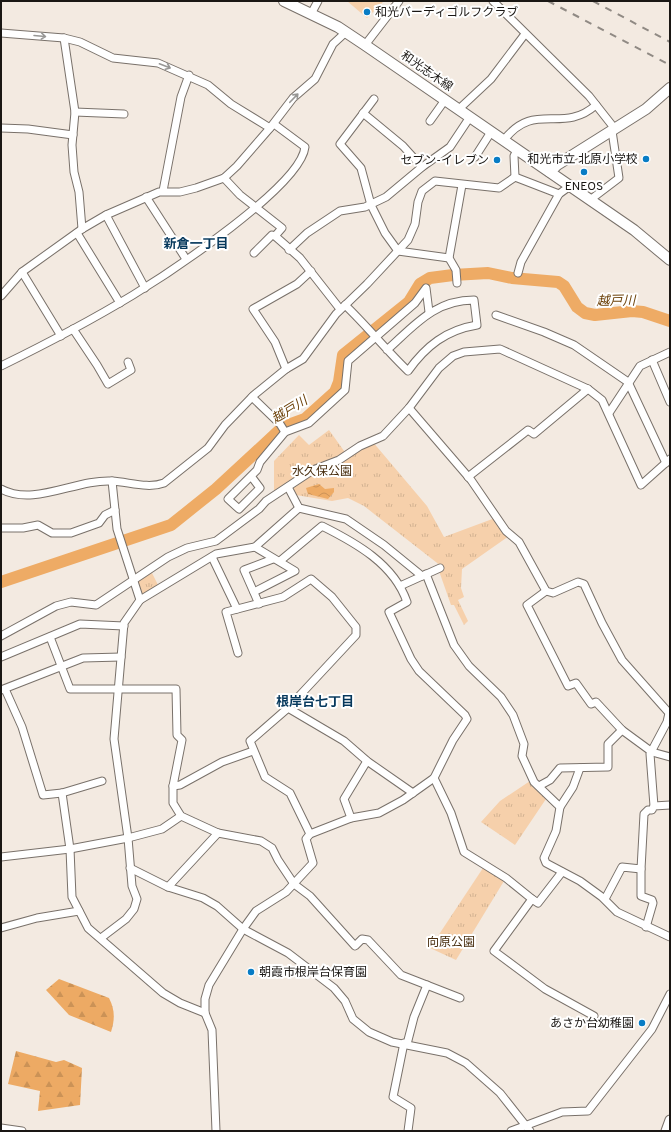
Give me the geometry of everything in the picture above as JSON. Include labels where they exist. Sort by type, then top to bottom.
[{"type":"main road","name":"和光志木線","points":[[284,1],[346,32],[365,44],[644,237],[670,260]]},
{"type":"main road","points":[[550,172],[557,165],[646,109],[670,88]]},
{"type":"street","points":[[311,14],[318,1]]},
{"type":"street","points":[[365,44],[399,1]]},
{"type":"street","points":[[493,1],[596,105],[614,130],[619,178],[590,200]]},
{"type":"street","points":[[1,296],[22,272],[80,231],[106,215],[163,191],[180,192],[224,178],[237,166],[272,126],[293,98],[315,79],[333,44],[346,32]]},
{"type":"street","points":[[1,33],[64,38],[80,42],[113,58],[158,63],[189,75],[208,85],[231,104],[272,126],[305,147],[304,154],[288,178],[257,207],[186,259],[145,288],[120,303],[61,336],[1,366]]},
{"type":"street","points":[[459,109],[491,79],[525,34]]},
{"type":"street","points":[[64,38],[76,112],[73,135],[74,172],[79,192],[80,231],[120,303]]},
{"type":"street","points":[[163,191],[181,97],[189,75]]},
{"type":"street","points":[[374,99],[340,144],[361,168],[371,205],[385,233],[398,251],[449,258]]},
{"type":"street","points":[[430,121],[445,100]]},
{"type":"street","points":[[504,140],[516,126],[529,120],[573,118],[596,105]]},
{"type":"street","points":[[76,112],[124,114]]},
{"type":"street","points":[[363,113],[403,146],[422,166]]},
{"type":"street","points":[[290,250],[307,232],[340,211],[371,205],[386,197],[422,166],[450,147],[470,117]]},
{"type":"street","points":[[1,128],[28,129],[73,135]]},
{"type":"street","points":[[475,157],[492,132]]},
{"type":"street","points":[[515,177],[514,156],[517,150]]},
{"type":"street","points":[[1,489],[14,495],[29,496],[94,481],[112,481],[156,486],[171,479],[208,448],[225,425],[252,397],[286,369],[303,359],[343,307],[408,240],[415,224],[418,202],[422,191],[435,181],[499,188],[515,177]]},
{"type":"street","points":[[515,177],[559,194]]},
{"type":"street","points":[[224,178],[240,195],[282,228],[275,236],[272,235],[254,252]]},
{"type":"street","points":[[457,281],[456,270],[449,258],[462,185]]},
{"type":"street","points":[[518,273],[521,262],[559,194],[570,186]]},
{"type":"street","points":[[146,197],[186,259]]},
{"type":"street","points":[[106,215],[145,288]]},
{"type":"street","points":[[275,236],[311,271],[343,307],[376,336],[387,350],[408,371],[420,354],[437,340],[454,331],[477,326],[474,300],[445,305],[429,312],[387,350]]},
{"type":"street","points":[[286,369],[275,342],[253,309],[297,284],[311,271]]},
{"type":"street","points":[[22,272],[61,336]]},
{"type":"street","points":[[251,476],[260,488],[239,509],[228,499],[251,476],[257,470],[260,462],[283,429],[309,423],[344,390],[348,361],[415,303],[426,288],[429,312]]},
{"type":"street","points":[[1,636],[56,606],[71,602],[96,605],[168,558],[187,548],[216,541],[259,509],[266,501],[313,470],[340,460],[360,446],[383,436],[410,408],[425,384],[445,362],[453,356],[475,350],[500,348],[588,389],[602,400],[641,485],[668,461],[628,382],[574,345],[544,332],[496,316]]},
{"type":"street","points":[[73,329],[97,364],[108,384],[131,370],[128,362]]},
{"type":"street","points":[[609,413],[628,382],[640,366],[670,352]]},
{"type":"street","points":[[652,360],[670,402]]},
{"type":"street","points":[[468,477],[528,430],[534,434],[588,389]]},
{"type":"street","points":[[252,397],[283,429]]},
{"type":"street","points":[[410,408],[468,477],[506,531],[519,542],[546,591],[553,593],[578,582],[584,584],[602,623],[622,660],[669,713],[667,722],[650,754],[654,806]]},
{"type":"street","points":[[112,481],[119,536],[140,600]]},
{"type":"street","points":[[288,487],[299,508],[346,519],[424,575],[454,645],[470,666],[501,697],[513,715],[524,744],[522,756],[534,782],[560,807]]},
{"type":"street","points":[[101,938],[126,919],[136,905],[137,899],[132,886],[128,838],[118,778],[114,739],[124,626],[140,600],[212,557],[255,547],[299,508]]},
{"type":"street","points":[[1,528],[23,528],[38,525],[52,533],[71,533],[99,523],[105,515],[115,510]]},
{"type":"street","points":[[216,1131],[212,1030],[205,1012],[205,999],[209,985],[242,929],[256,911],[286,892],[313,863],[306,839],[310,834],[351,818],[379,813],[413,793],[434,778],[453,740],[467,719],[465,715],[419,671],[410,659],[389,612],[407,602],[400,586],[371,554],[346,537],[322,526],[276,560],[244,570],[259,604]]},
{"type":"street","points":[[254,592],[295,571],[255,547]]},
{"type":"street","points":[[212,557],[237,609]]},
{"type":"street","points":[[400,586],[440,568]]},
{"type":"street","points":[[238,653],[226,612],[283,597],[311,579],[332,597],[358,631],[288,708],[250,741],[265,777],[290,794],[310,834]]},
{"type":"street","points":[[546,591],[528,605],[568,686],[576,683],[591,704],[596,702],[622,730],[652,752],[670,757]]},
{"type":"street","points":[[1,657],[80,624],[124,626]]},
{"type":"street","points":[[50,637],[70,689],[176,689],[177,735],[182,740],[173,786],[173,803],[181,816],[218,833],[261,841],[272,848],[294,884],[310,896],[355,946],[362,939],[368,940],[401,975],[460,998]]},
{"type":"street","points":[[102,781],[62,793],[43,795],[22,727],[3,690],[83,658],[121,657]]},
{"type":"street","points":[[288,708],[344,741],[367,761],[413,793]]},
{"type":"street","points":[[539,786],[550,780],[560,768],[608,767],[608,744],[622,730]]},
{"type":"street","points":[[173,786],[180,785],[222,762],[254,751]]},
{"type":"street","points":[[351,818],[344,799],[367,761]]},
{"type":"street","points":[[580,768],[573,787],[560,807],[556,830],[544,858],[546,863],[580,881],[605,899],[617,912],[670,937]]},
{"type":"street","points":[[434,778],[451,813],[464,852],[506,878],[538,903],[562,872]]},
{"type":"street","points":[[62,793],[70,849],[72,896],[88,928],[101,938],[123,960],[163,993],[180,1003],[205,1012]]},
{"type":"street","points":[[646,927],[653,903],[652,900],[641,896],[644,814],[648,810],[652,810],[654,806],[670,805]]},
{"type":"street","points":[[1,856],[70,849],[128,838],[162,829],[181,816]]},
{"type":"street","points":[[168,887],[218,833]]},
{"type":"street","points":[[605,899],[622,867],[641,869]]},
{"type":"street","points":[[130,868],[168,887],[203,898],[217,906],[242,929],[288,953],[334,988],[345,1001],[353,1019],[368,1032],[392,1042],[447,1053],[466,1063],[500,1093],[530,1131]]},
{"type":"street","points":[[532,899],[494,951],[546,989],[594,1016]]},
{"type":"street","points":[[1,928],[37,918],[79,911]]},
{"type":"street","points":[[408,1131],[411,1108],[393,1097],[414,1016],[427,986]]},
{"type":"street","points":[[511,1131],[562,1112],[588,1111],[652,1029],[670,994]]},
{"type":"street","points":[[666,1131],[670,1120]]},
{"type":"street","points":[[1,1128],[22,1131]]},
{"type":"green space","name":"和光バーディゴルフクラブ","points":[[347,1],[384,1],[367,18]]},
{"type":"green space","name":"水久保公園","points":[[329,430],[347,455],[372,441],[427,506],[444,537],[495,518],[509,536],[462,569],[461,588],[464,597],[458,600],[468,621],[464,625],[454,605],[451,605],[439,571],[444,569],[364,506],[348,498],[332,501],[296,495],[293,478],[274,491],[274,461],[299,435],[309,445]]},
{"type":"green space","points":[[152,573],[159,587],[141,597],[136,582]]},
{"type":"green space","points":[[530,781],[532,786],[546,799],[515,845],[481,822],[500,801]]},
{"type":"green space","name":"向原公園","points":[[483,868],[504,881],[456,960],[430,948]]},
{"type":"green space","points":[[59,979],[109,998],[114,1015],[111,1032],[69,1015],[46,990]]},
{"type":"green space","points":[[16,1051],[56,1062],[64,1060],[82,1068],[80,1105],[38,1111],[40,1091],[8,1084]]},
{"type":"water","points":[[319,484],[325,489],[334,488],[334,492],[328,499],[308,494],[306,488]]},
{"type":"waterway","name":"越戸川","points":[[1,582],[171,525],[216,489],[283,427],[305,419],[335,392],[339,382],[343,355],[409,302],[420,284],[430,278],[488,273],[512,278],[558,282],[564,286],[577,307],[585,313],[595,315],[632,311],[643,312],[670,321]]},
{"type":"railway","points":[[548,1],[670,65]]},
{"type":"railway","points":[[593,1],[670,42]]},
{"type":"place","name":"和光バーディゴルフクラブ","points":[[367,12]]},
{"type":"place","name":"和光市立 北原小学校","points":[[646,159]]},
{"type":"place","name":"セブン-イレブン","points":[[497,160]]},
{"type":"place","name":"ENEOS","points":[[584,172]]},
{"type":"place","name":"朝霞市根岸台保育園","points":[[251,972]]},
{"type":"place","name":"あさか台幼稚園","points":[[642,1023]]},
{"type":"district","name":"新倉一丁目","points":[[196,243]]},
{"type":"district","name":"根岸台七丁目","points":[[315,701]]}]
